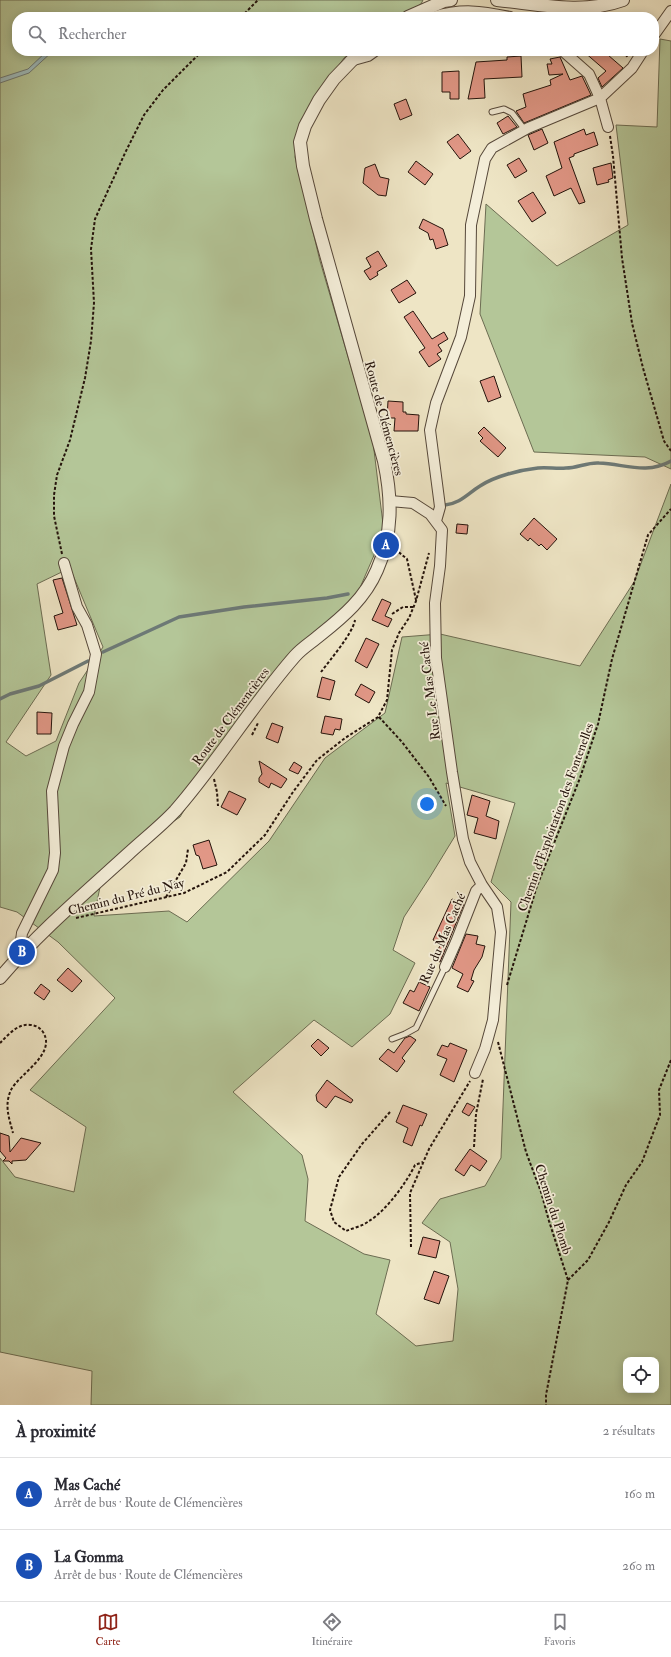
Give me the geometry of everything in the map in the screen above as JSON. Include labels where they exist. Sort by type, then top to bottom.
[{"type":"street","points":[[419,12],[444,1],[451,0]]},
{"type":"street","points":[[497,0],[558,6],[588,7],[607,5],[623,0]]},
{"type":"street","points":[[659,28],[671,11]]},
{"type":"street","points":[[450,12],[478,12]]},
{"type":"street","name":"Route de Clémencières","points":[[0,978],[39,934],[57,920],[174,812],[297,653],[352,608],[370,583],[382,556],[390,524],[390,501],[384,461],[316,219],[303,166],[300,142],[305,126],[319,100],[356,56]]},
{"type":"street","points":[[350,61],[368,56]]},
{"type":"street","points":[[569,56],[589,74],[600,98],[608,127]]},
{"type":"street","points":[[436,521],[440,507],[430,430],[436,403],[461,338],[470,296],[471,225],[485,159],[492,148],[525,130],[600,98],[632,68],[640,56]]},
{"type":"street","points":[[390,501],[413,503],[430,514],[436,521]]},
{"type":"street","name":"Rue Le Mas Caché","points":[[436,521],[442,530],[440,566],[435,603],[436,658],[463,839],[470,862],[482,885]]},
{"type":"street","points":[[22,952],[20,948],[22,933],[53,870],[55,853],[52,791],[64,746],[89,692],[96,654],[87,625],[77,607],[64,563]]},
{"type":"street","name":"Rue du Mas Caché","points":[[445,967],[476,891],[482,885],[497,907],[501,932],[493,1020],[480,1074]]},
{"type":"lane","points":[[492,112],[504,109],[512,113],[525,130]]},
{"type":"lane","name":"Rue du Mas Caché","points":[[392,1039],[416,1028],[445,967]]},
{"type":"path","points":[[246,12],[258,0]]},
{"type":"path","points":[[64,563],[54,516],[54,495],[57,475],[70,440],[85,378],[91,341],[94,303],[91,249],[95,219],[125,153],[144,116],[163,90],[197,56]]},
{"type":"path","points":[[608,127],[613,156],[622,258],[632,323],[664,441],[671,451]]},
{"type":"path","name":"Chemin d'Exploitation des Fontenelles","points":[[506,988],[538,886],[580,778],[598,724],[612,659],[648,534],[671,509]]},
{"type":"path","points":[[386,542],[408,559],[416,601]]},
{"type":"path","points":[[430,551],[414,607],[399,633],[392,650],[387,700],[378,717],[402,742],[429,777],[448,808]]},
{"type":"path","points":[[392,614],[403,607],[414,607]]},
{"type":"path","points":[[321,672],[354,624],[355,617],[352,608]]},
{"type":"path","name":"Chemin du Pré du Nay","points":[[57,920],[62,921],[184,893],[227,872],[265,835],[293,792],[317,760],[345,738],[378,717]]},
{"type":"path","points":[[208,769],[215,782],[218,806]]},
{"type":"path","points":[[166,897],[186,863],[188,849]]},
{"type":"path","name":"Chemin du Plomb","points":[[493,1020],[526,1152],[541,1192],[548,1221],[568,1280],[546,1395],[546,1405]]},
{"type":"path","points":[[0,1043],[11,1032],[26,1024],[40,1028],[44,1035],[45,1046],[43,1054],[11,1090],[6,1109],[13,1132]]},
{"type":"path","points":[[568,1280],[588,1260],[609,1222],[626,1186],[642,1162],[660,1115],[660,1090],[671,1060]]},
{"type":"path","points":[[474,1147],[480,1074]]},
{"type":"path","points":[[411,1247],[410,1193],[422,1162],[453,1111],[480,1074]]},
{"type":"path","points":[[390,1112],[362,1144],[339,1177],[330,1210],[334,1222],[346,1231],[369,1221],[391,1201],[410,1176],[415,1165],[422,1162]]},
{"type":"green space","points":[[0,0],[423,0],[421,4],[407,12],[12,12],[12,56],[347,56],[301,120],[295,157],[320,261],[373,442],[384,532],[356,597],[244,712],[180,817],[104,868],[94,916],[169,911],[187,922],[269,841],[325,758],[385,713],[402,637],[440,634],[580,666],[634,582],[671,484],[671,1405],[91,1405],[92,1371],[0,1352],[0,1158],[15,1177],[74,1192],[86,1127],[30,1090],[115,998],[58,942],[17,912],[0,907]],"holes":[[[70,568],[103,647],[79,683],[56,741],[26,756],[6,742],[51,675],[37,584]],[[446,783],[515,803],[491,882],[511,902],[501,1158],[485,1186],[440,1199],[422,1223],[450,1242],[458,1289],[453,1341],[416,1346],[376,1314],[390,1260],[364,1254],[305,1221],[308,1179],[302,1155],[233,1092],[314,1020],[352,1047],[390,1014],[415,963],[393,950],[404,917],[455,836]]]},
{"type":"green space","points":[[660,39],[671,41],[671,469],[645,457],[534,452],[480,314],[486,204],[557,266],[628,225],[616,125],[657,127]]},
{"type":"water","points":[[42,56],[48,56],[29,73],[0,83],[0,78],[28,69]]},
{"type":"building","points":[[521,56],[522,77],[484,79],[485,98],[468,99],[476,62],[507,60],[507,57]]},
{"type":"building","points":[[589,56],[609,56],[623,68],[602,87],[598,78],[606,71]]},
{"type":"building","points":[[560,57],[570,80],[582,76],[591,95],[524,123],[516,111],[526,107],[523,94],[551,85],[550,80],[563,74],[549,75],[547,64],[552,64],[550,59]]},
{"type":"building","points":[[459,71],[459,99],[450,99],[450,92],[442,92],[442,72]]},
{"type":"building","points":[[406,99],[412,115],[400,120],[394,104]]},
{"type":"building","points":[[508,116],[517,127],[503,134],[497,123]]},
{"type":"building","points":[[542,129],[548,143],[534,150],[528,135]]},
{"type":"building","points":[[584,129],[586,135],[594,132],[598,145],[574,154],[574,156],[569,158],[585,202],[579,204],[571,188],[554,196],[546,176],[562,168],[554,142]]},
{"type":"building","points":[[458,134],[471,151],[460,159],[447,142]]},
{"type":"building","points":[[519,158],[527,171],[515,178],[507,165]]},
{"type":"building","points":[[416,161],[433,174],[425,185],[408,172]]},
{"type":"building","points":[[611,163],[613,178],[608,180],[609,182],[597,185],[593,168]]},
{"type":"building","points":[[375,164],[380,177],[389,179],[386,196],[378,195],[363,183],[365,168]]},
{"type":"building","points":[[533,192],[546,213],[532,222],[518,201]]},
{"type":"building","points":[[423,219],[443,229],[448,245],[436,249],[433,239],[430,240],[428,233],[419,228]]},
{"type":"building","points":[[378,251],[387,266],[377,272],[378,275],[370,280],[364,271],[371,267],[366,258]]},
{"type":"building","points":[[407,280],[416,293],[399,303],[391,290]]},
{"type":"building","points":[[413,311],[432,339],[444,332],[448,339],[438,345],[442,351],[437,354],[441,359],[429,367],[419,352],[425,348],[404,317]]},
{"type":"building","points":[[494,376],[501,397],[488,402],[480,381]]},
{"type":"building","points":[[388,401],[403,402],[403,412],[406,412],[406,414],[419,415],[418,431],[394,431],[395,418],[387,418]]},
{"type":"building","points":[[484,427],[506,448],[498,457],[480,441],[483,438],[478,433]]},
{"type":"building","points":[[534,518],[557,539],[547,550],[541,544],[539,546],[530,538],[528,541],[520,534]]},
{"type":"building","points":[[457,524],[468,525],[467,534],[456,533]]},
{"type":"building","points":[[62,578],[77,625],[58,630],[54,616],[63,613],[53,580]]},
{"type":"building","points":[[382,599],[391,603],[385,616],[392,619],[388,627],[372,620]]},
{"type":"building","points":[[366,638],[379,644],[367,668],[355,661]]},
{"type":"building","points":[[322,677],[335,681],[330,700],[317,697]]},
{"type":"building","points":[[361,684],[375,692],[369,703],[355,695]]},
{"type":"building","points":[[37,712],[52,713],[51,734],[37,734]]},
{"type":"building","points":[[325,716],[342,719],[340,730],[335,729],[333,735],[321,733]]},
{"type":"building","points":[[272,723],[283,727],[278,743],[266,738]]},
{"type":"building","points":[[259,761],[287,779],[281,788],[271,783],[269,788],[259,782],[259,778],[262,774]]},
{"type":"building","points":[[294,762],[302,767],[298,774],[289,770]]},
{"type":"building","points":[[229,791],[246,799],[237,815],[221,807]]},
{"type":"building","points":[[472,795],[490,801],[486,816],[499,821],[496,839],[474,833],[478,818],[467,815]]},
{"type":"building","points":[[209,840],[217,865],[203,869],[199,856],[196,855],[193,845]]},
{"type":"building","points":[[452,899],[464,904],[440,962],[434,959],[441,943],[433,940]]},
{"type":"building","points":[[466,934],[478,936],[476,944],[485,946],[482,957],[474,970],[471,980],[474,981],[468,992],[457,987],[463,974],[452,968]]},
{"type":"building","points":[[68,968],[82,981],[72,992],[57,980]]},
{"type":"building","points":[[419,982],[430,987],[419,1011],[403,1003],[410,990],[414,992]]},
{"type":"building","points":[[41,984],[50,991],[44,1000],[34,993]]},
{"type":"building","points":[[410,1036],[416,1040],[402,1058],[405,1061],[397,1072],[379,1059],[388,1049],[394,1053],[405,1038]]},
{"type":"building","points":[[318,1039],[329,1048],[321,1056],[311,1046]]},
{"type":"building","points":[[450,1043],[467,1050],[454,1082],[440,1075],[447,1059],[437,1055],[442,1045],[448,1047]]},
{"type":"building","points":[[327,1080],[353,1100],[351,1103],[335,1096],[326,1108],[317,1101],[316,1095]]},
{"type":"building","points":[[467,1103],[475,1107],[469,1116],[462,1112]]},
{"type":"building","points":[[403,1105],[427,1114],[422,1126],[420,1125],[412,1146],[403,1142],[408,1128],[396,1122]]},
{"type":"building","points":[[0,1133],[9,1136],[10,1152],[21,1138],[41,1143],[26,1160],[12,1161],[12,1164],[9,1161],[3,1161],[6,1158],[0,1151]]},
{"type":"building","points":[[470,1149],[487,1161],[480,1171],[471,1165],[464,1176],[455,1170]]},
{"type":"building","points":[[423,1237],[440,1241],[436,1258],[418,1254]]},
{"type":"building","points":[[434,1271],[449,1276],[439,1304],[424,1299]]},
{"type":"waterway","points":[[445,505],[460,500],[486,482],[523,470],[541,468],[570,468],[595,463],[644,468],[662,465],[671,461]]},
{"type":"waterway","points":[[103,652],[179,617],[348,594]]},
{"type":"waterway","points":[[0,699],[10,694],[39,686],[88,661]]},
{"type":"place","name":"Mas Caché","points":[[386,545]]},
{"type":"place","name":"La Gomma","points":[[22,952]]}]
